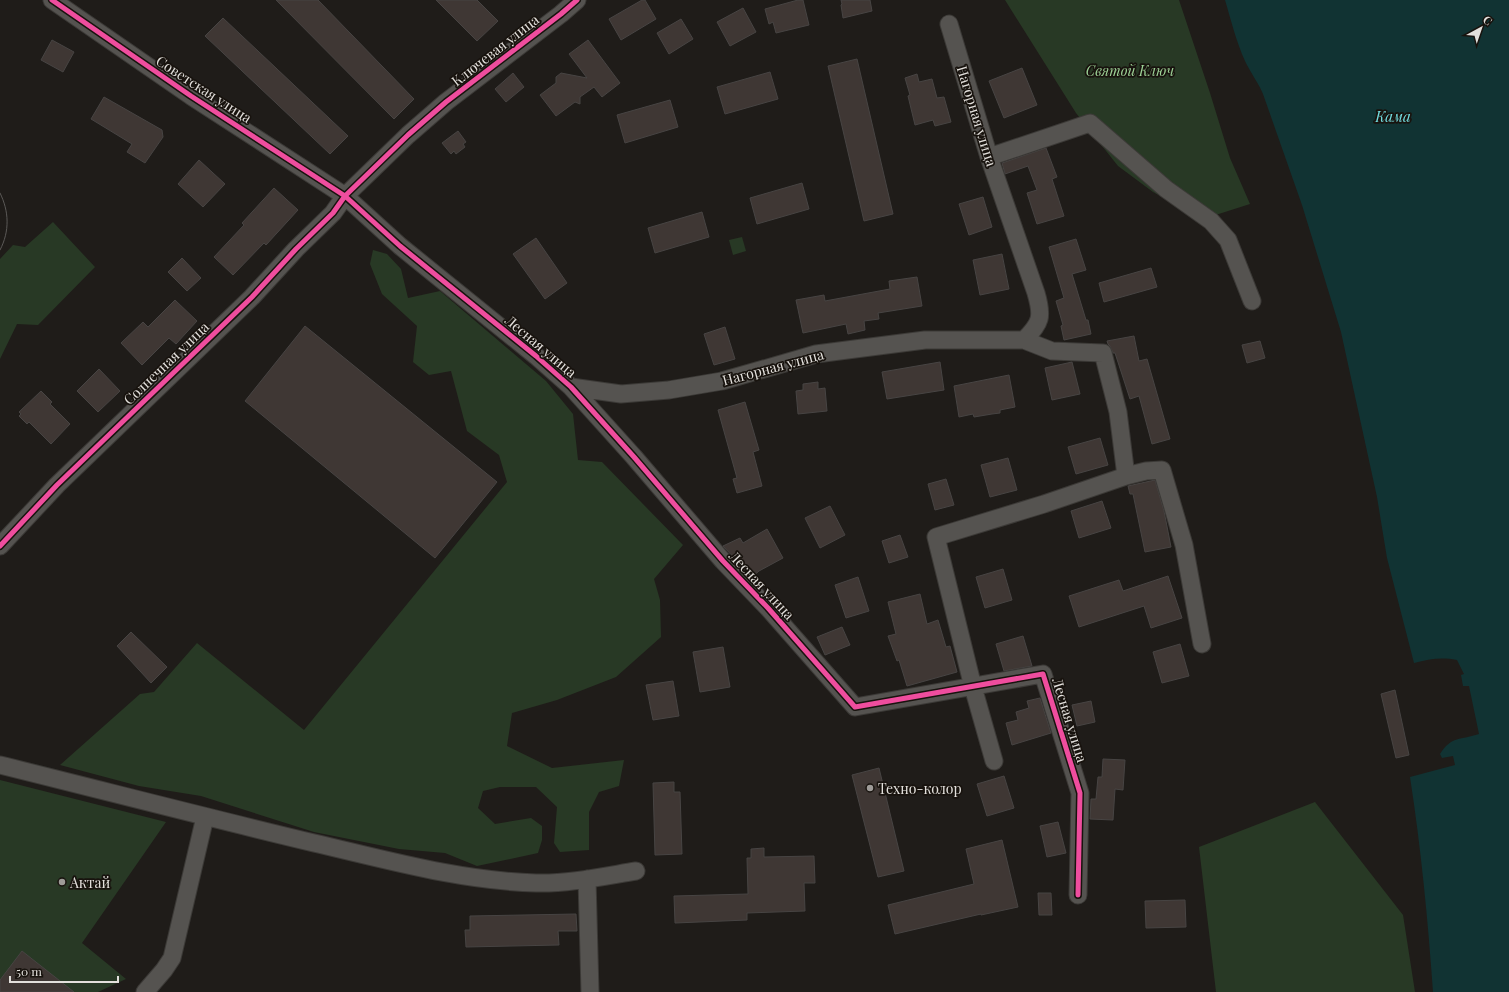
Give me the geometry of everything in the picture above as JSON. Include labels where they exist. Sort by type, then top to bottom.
[{"type":"street","name":"Советская улица","points":[[52,0],[191,96],[345,196]]},
{"type":"street","name":"Ключевая улица","points":[[345,196],[408,135],[446,102],[561,14],[577,0]]},
{"type":"street","name":"Нагорная улица","points":[[949,24],[989,157],[1040,308],[1037,327],[1024,340]]},
{"type":"street","points":[[989,157],[1090,123],[1166,188],[1211,221],[1228,240],[1252,301]]},
{"type":"street","name":"Лесная улица","points":[[345,196],[400,246],[536,356],[571,387],[723,561],[768,608],[855,707],[1043,674],[1080,793],[1078,895]]},
{"type":"street","name":"Солнечная улица","points":[[0,546],[57,485],[252,297],[296,249],[334,213],[345,196]]},
{"type":"street","name":"Нагорная улица","points":[[571,387],[621,394],[662,390],[722,381],[816,354],[925,340],[1024,340],[1052,351],[1103,353],[1118,412],[1126,476]]},
{"type":"street","points":[[994,761],[973,687],[936,537],[1044,504],[1146,470],[1162,470],[1184,545],[1202,644]]},
{"type":"street","points":[[0,765],[205,817],[348,851],[473,878],[537,883],[588,879],[636,871]]},
{"type":"street","points":[[145,992],[172,958],[205,817]]},
{"type":"street","points":[[588,879],[590,992]]},
{"type":"green space","name":"Святой Ключ","points":[[1005,0],[1179,0],[1230,158],[1250,204],[1203,219],[1153,192],[1118,166],[1076,113]]},
{"type":"green space","points":[[53,222],[95,267],[38,325],[17,324],[0,359],[0,259],[13,245],[25,247]]},
{"type":"green space","points":[[742,237],[746,251],[733,255],[729,240]]},
{"type":"green space","points":[[373,250],[387,254],[401,269],[408,298],[440,291],[546,381],[573,414],[578,460],[602,462],[683,545],[654,579],[660,600],[661,637],[616,677],[557,700],[512,713],[507,746],[552,768],[624,760],[619,786],[599,792],[589,812],[589,850],[560,852],[554,843],[557,807],[536,787],[500,787],[483,791],[478,808],[495,824],[531,818],[542,826],[542,840],[538,853],[477,866],[445,853],[399,849],[314,832],[201,796],[139,786],[60,765],[140,694],[154,692],[197,643],[304,730],[507,482],[499,455],[467,431],[451,371],[429,375],[413,362],[417,326],[382,294],[370,264]]},
{"type":"green space","name":"Актай","points":[[0,780],[166,822],[82,943],[126,979],[98,992],[0,992]]},
{"type":"green space","points":[[1315,802],[1403,915],[1415,992],[1216,992],[1199,847]]},
{"type":"water","name":"Кама","points":[[1225,0],[1509,0],[1509,992],[1433,992],[1424,884],[1410,777],[1455,765],[1453,756],[1442,758],[1440,754],[1444,748],[1452,741],[1479,734],[1469,686],[1463,686],[1461,675],[1464,674],[1457,660],[1435,659],[1414,663],[1387,558],[1377,497],[1341,332],[1302,205],[1263,94],[1247,65],[1239,46]]},
{"type":"building","points":[[276,0],[318,0],[414,99],[394,119]]},
{"type":"building","points":[[436,0],[477,0],[498,21],[477,41]]},
{"type":"building","points":[[642,0],[645,0],[656,19],[621,40],[609,19]]},
{"type":"building","points":[[803,0],[809,25],[776,33],[773,22],[769,24],[765,9]]},
{"type":"building","points":[[841,0],[870,0],[872,11],[843,18]]},
{"type":"building","points":[[743,8],[756,32],[730,46],[717,22]]},
{"type":"building","points":[[223,18],[348,136],[330,154],[205,36]]},
{"type":"building","points":[[681,19],[693,39],[669,54],[657,33]]},
{"type":"building","points":[[52,40],[74,52],[63,72],[41,60]]},
{"type":"building","points":[[588,40],[620,83],[602,97],[594,87],[580,97],[580,104],[575,102],[556,116],[540,95],[556,83],[556,77],[561,73],[587,78],[569,54]]},
{"type":"building","points":[[857,59],[893,214],[864,221],[828,66]]},
{"type":"building","points":[[1022,68],[1037,105],[1004,118],[989,81]]},
{"type":"building","points":[[770,72],[778,99],[725,114],[717,87]]},
{"type":"building","points":[[513,73],[524,87],[506,102],[495,89]]},
{"type":"building","points":[[917,74],[919,82],[932,79],[937,98],[944,97],[951,122],[935,126],[933,120],[915,125],[908,96],[910,95],[905,78]]},
{"type":"building","points":[[104,97],[162,130],[163,137],[145,163],[127,152],[132,144],[91,119]]},
{"type":"building","points":[[670,100],[678,127],[625,143],[617,115]]},
{"type":"building","points":[[458,131],[466,142],[463,144],[465,147],[456,154],[454,151],[451,154],[442,143]]},
{"type":"building","points":[[1046,148],[1057,177],[1052,179],[1064,216],[1037,224],[1027,193],[1037,190],[1028,166],[1005,174],[1002,163]]},
{"type":"building","points":[[199,160],[225,184],[203,207],[178,184]]},
{"type":"building","points":[[802,183],[809,209],[757,224],[750,198]]},
{"type":"building","points":[[274,188],[298,210],[266,245],[264,243],[233,275],[214,257],[244,225],[242,223]]},
{"type":"building","points":[[983,197],[992,227],[969,235],[959,204]]},
{"type":"building","points":[[702,212],[709,237],[655,253],[648,228]]},
{"type":"building","points":[[536,238],[567,283],[545,299],[513,254]]},
{"type":"building","points":[[1076,239],[1086,270],[1072,274],[1086,320],[1088,320],[1091,334],[1064,340],[1061,326],[1063,325],[1056,301],[1064,298],[1049,247]]},
{"type":"building","points":[[1002,254],[1009,289],[980,295],[973,260]]},
{"type":"building","points":[[182,258],[201,278],[187,291],[168,272]]},
{"type":"building","points":[[1151,268],[1157,287],[1104,302],[1099,283]]},
{"type":"building","points":[[917,277],[922,306],[878,313],[879,319],[864,321],[865,330],[848,334],[846,324],[803,333],[796,300],[824,295],[825,301],[890,289],[889,281]]},
{"type":"building","points":[[175,300],[197,321],[176,344],[169,338],[142,365],[121,343],[143,322],[148,327]]},
{"type":"building","points":[[305,326],[497,482],[435,558],[245,401]]},
{"type":"building","points":[[725,327],[735,359],[714,365],[704,334]]},
{"type":"building","points":[[1134,336],[1139,361],[1147,359],[1170,439],[1152,444],[1139,396],[1130,399],[1115,353],[1113,353],[1107,341]]},
{"type":"building","points":[[1260,341],[1265,358],[1247,363],[1242,345]]},
{"type":"building","points":[[940,362],[944,390],[887,399],[882,372]]},
{"type":"building","points":[[1072,362],[1080,394],[1052,400],[1045,368]]},
{"type":"building","points":[[99,369],[120,391],[98,412],[77,391]]},
{"type":"building","points":[[1009,375],[1015,407],[1000,410],[1000,413],[974,417],[973,414],[959,417],[954,386]]},
{"type":"building","points":[[818,382],[818,389],[825,388],[827,411],[798,414],[796,391],[803,390],[803,384]]},
{"type":"building","points":[[41,391],[52,402],[50,404],[70,424],[51,444],[29,422],[27,424],[19,416],[21,414],[19,412]]},
{"type":"building","points":[[745,402],[759,450],[753,452],[762,486],[737,493],[733,479],[737,478],[718,410]]},
{"type":"building","points":[[1100,438],[1108,465],[1076,474],[1068,447]]},
{"type":"building","points":[[1008,458],[1017,490],[990,497],[981,465]]},
{"type":"building","points":[[946,479],[954,505],[935,510],[928,484]]},
{"type":"building","points":[[1155,480],[1164,511],[1171,547],[1145,552],[1133,494],[1130,494],[1128,486]]},
{"type":"building","points":[[1102,501],[1111,528],[1079,538],[1071,511]]},
{"type":"building","points":[[830,506],[845,535],[820,548],[805,518]]},
{"type":"building","points":[[767,529],[783,558],[759,571],[752,577],[723,546],[740,538],[743,543]]},
{"type":"building","points":[[900,535],[908,557],[889,563],[882,541]]},
{"type":"building","points":[[1003,569],[1012,600],[985,608],[976,577]]},
{"type":"building","points":[[1168,576],[1182,618],[1151,628],[1144,606],[1079,627],[1069,596],[1119,580],[1123,591]]},
{"type":"building","points":[[858,577],[869,611],[846,618],[835,585]]},
{"type":"building","points":[[920,594],[927,624],[938,620],[946,647],[950,646],[957,672],[907,686],[899,660],[897,661],[888,636],[896,634],[888,602]]},
{"type":"building","points":[[842,627],[850,645],[825,655],[817,637]]},
{"type":"building","points":[[131,632],[167,667],[151,683],[117,646]]},
{"type":"building","points":[[1023,636],[1032,666],[1004,671],[996,644]]},
{"type":"building","points":[[1180,644],[1189,676],[1162,683],[1153,652]]},
{"type":"building","points":[[723,647],[730,687],[700,692],[693,652]]},
{"type":"building","points":[[673,681],[679,716],[653,720],[646,685]]},
{"type":"building","points":[[1395,690],[1409,755],[1396,758],[1381,694]]},
{"type":"building","points":[[1040,698],[1051,733],[1012,745],[1006,723],[1018,720],[1016,712],[1029,708],[1027,701]]},
{"type":"building","points":[[1091,701],[1095,722],[1077,726],[1072,705]]},
{"type":"building","points":[[1103,759],[1125,760],[1123,790],[1115,789],[1113,820],[1090,819],[1091,799],[1096,799],[1098,777],[1102,777]]},
{"type":"building","points":[[879,768],[904,871],[878,877],[852,775]]},
{"type":"building","points":[[1004,776],[1014,808],[987,816],[977,784]]},
{"type":"building","points":[[674,782],[674,792],[680,792],[682,854],[655,855],[653,783]]},
{"type":"building","points":[[1058,822],[1066,853],[1047,857],[1040,826]]},
{"type":"building","points":[[1002,840],[1018,907],[895,934],[888,905],[974,884],[966,849]]},
{"type":"building","points":[[764,848],[764,857],[814,856],[815,883],[804,883],[805,911],[747,913],[747,920],[675,923],[674,896],[748,894],[747,858],[751,858],[751,849]]},
{"type":"building","points":[[1038,893],[1051,893],[1052,915],[1039,915]]},
{"type":"building","points":[[1185,900],[1186,927],[1146,928],[1145,901]]},
{"type":"building","points":[[576,914],[577,931],[558,931],[559,945],[466,947],[465,930],[470,930],[470,916]]},
{"type":"building","points":[[22,951],[74,992],[0,992],[0,980]]},
{"type":"tram line","points":[[0,193],[7,214],[7,228],[0,250]]},
{"type":"cycle path","points":[[52,0],[191,96],[345,196],[400,246],[536,356],[571,387],[634,457],[723,561],[768,608],[855,707],[1043,674],[1080,793],[1078,895]]},
{"type":"cycle path","points":[[0,546],[57,485],[252,297],[296,249],[333,213],[345,196],[408,135],[446,102],[561,14],[577,0]]},
{"type":"place","name":"Техно-колор","points":[[870,788]]},
{"type":"place","name":"Актай","points":[[62,882]]}]
